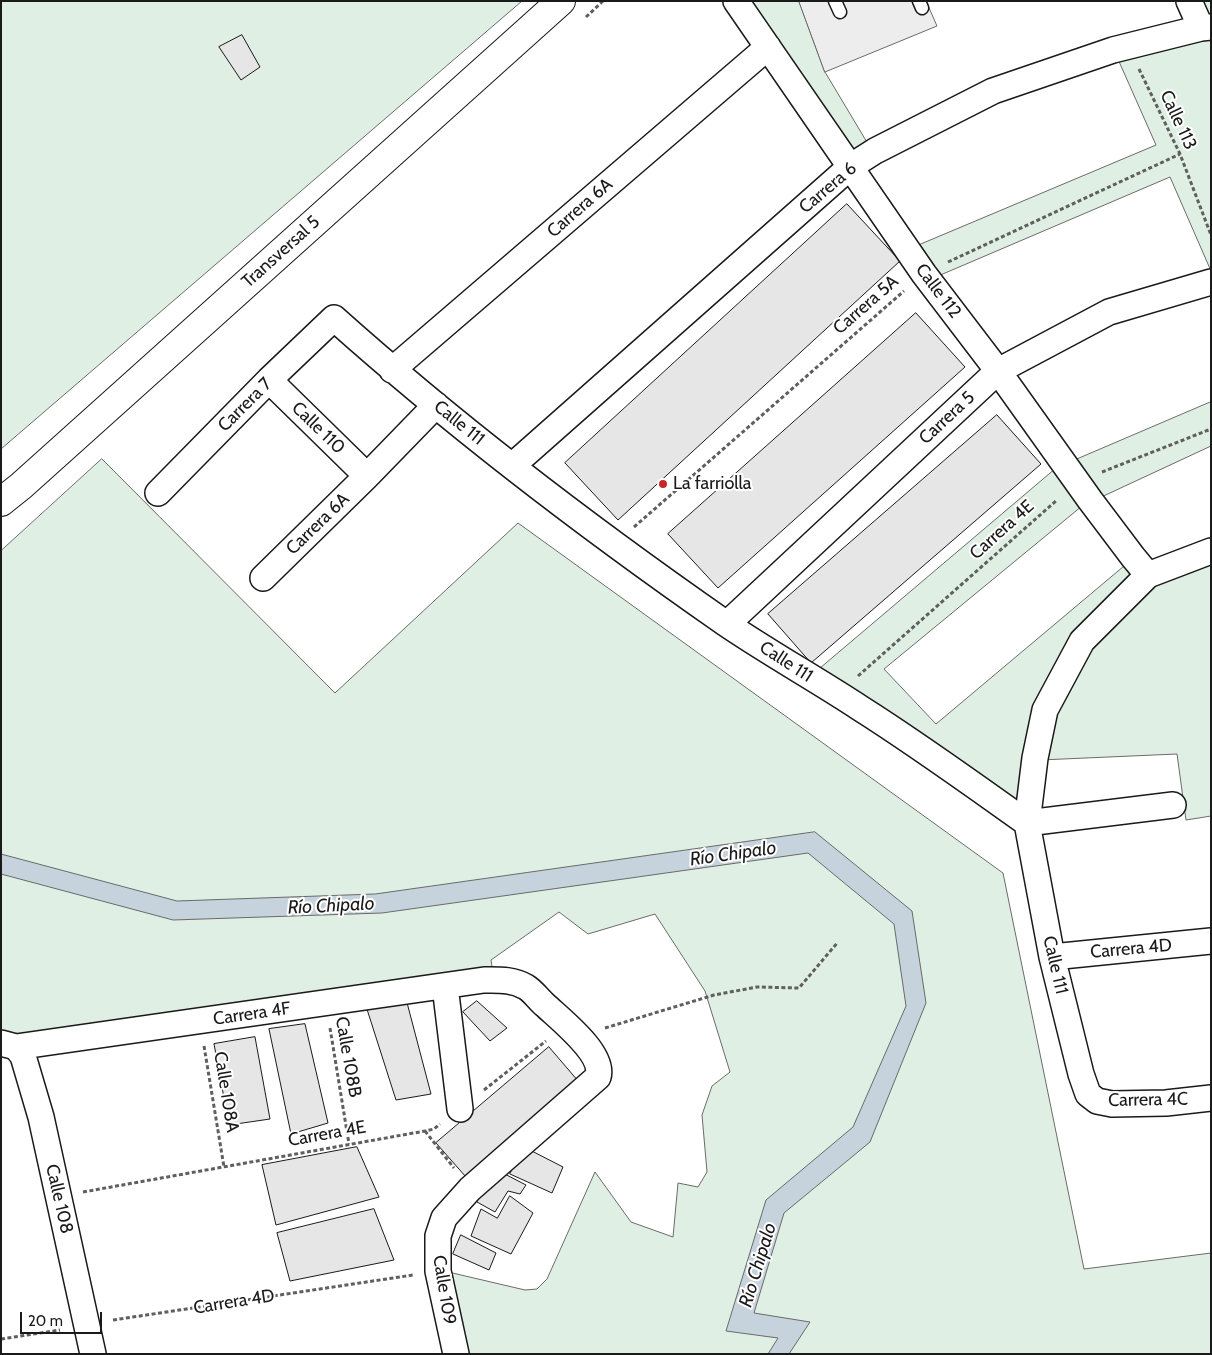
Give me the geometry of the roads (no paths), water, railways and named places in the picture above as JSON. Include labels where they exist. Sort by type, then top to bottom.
[{"type":"main road","name":"Transversal 5","points":[[1,502],[561,1]]},
{"type":"street","name":"Calle 112","points":[[736,1],[924,274],[1148,575]]},
{"type":"street","points":[[1189,1],[1206,27]]},
{"type":"street","name":"Carrera 6","points":[[512,466],[850,168],[875,151],[993,91],[1113,50],[1206,27]]},
{"type":"street","name":"Carrera 6A","points":[[392,370],[768,47]]},
{"type":"street","name":"Carrera 5","points":[[727,624],[998,371],[1110,312],[1211,282]]},
{"type":"street","name":"Calle 111","points":[[334,318],[392,370],[512,466],[614,544],[727,624],[861,708],[1027,823],[1052,957],[1081,1074],[1088,1094]]},
{"type":"street","name":"Carrera 7","points":[[158,493],[269,380],[334,318]]},
{"type":"street","name":"Calle 110","points":[[269,380],[367,476]]},
{"type":"street","name":"Carrera 6A","points":[[263,578],[436,405]]},
{"type":"street","points":[[1173,805],[1027,823],[1035,758],[1045,710],[1082,641],[1148,575],[1211,551]]},
{"type":"street","name":"Carrera 4D","points":[[1052,957],[1211,942]]},
{"type":"street","name":"Carrera 4F","points":[[8,1045],[200,1021],[484,980],[504,980]]},
{"type":"street","name":"Calle 109","points":[[456,1354],[438,1271],[438,1236],[444,1218],[470,1189],[598,1077],[600,1068],[592,1054],[572,1030],[525,987],[504,980]]},
{"type":"street","points":[[444,986],[460,1109]]},
{"type":"street","name":"Calle 108","points":[[8,1045],[23,1056],[40,1117],[93,1354]]},
{"type":"street","name":"Carrera 4C","points":[[1088,1094],[1097,1101],[1112,1104],[1166,1103],[1211,1098]]},
{"type":"water","name":"Río Chipalo","points":[[815,832],[912,911],[926,1003],[870,1142],[784,1213],[754,1313],[810,1322],[789,1354],[768,1354],[778,1338],[726,1331],[766,1200],[853,1127],[906,1006],[894,924],[808,853],[382,913],[173,920],[1,874],[1,854],[177,901],[375,894]]},
{"type":"place","name":"La farriolla","points":[[663,484]]}]
